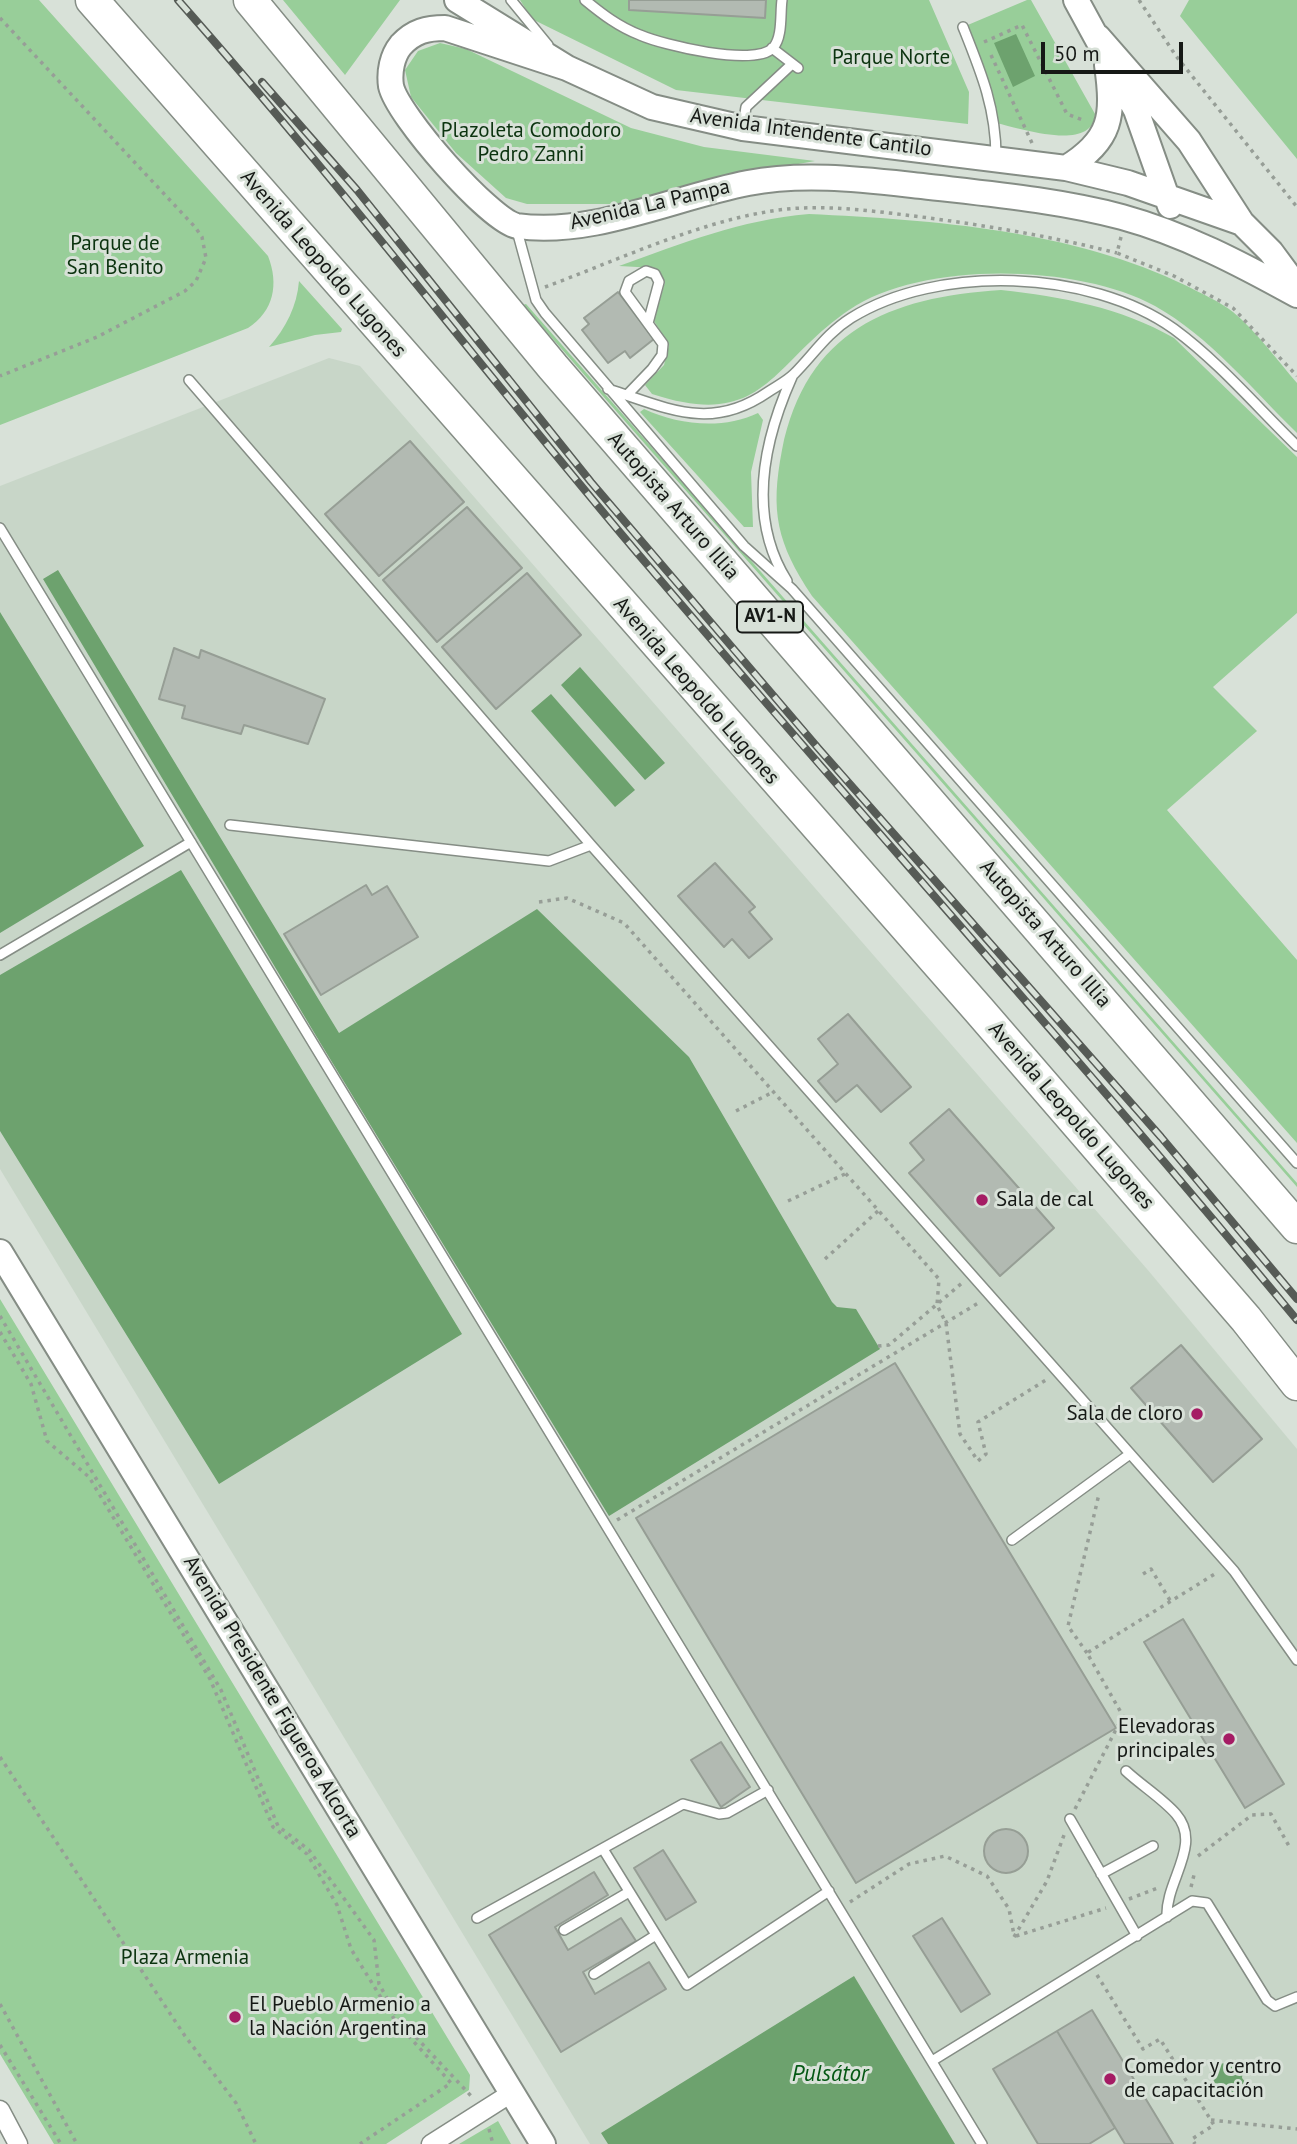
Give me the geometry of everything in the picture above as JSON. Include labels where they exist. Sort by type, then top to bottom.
[{"type":"highway","name":"Avenida Leopoldo Lugones","points":[[92,0],[978,1009],[1246,1319],[1297,1384]]},
{"type":"highway","name":"Autopista Arturo Illia","points":[[250,0],[553,367],[1297,1227]]},
{"type":"main road","name":"Avenida Intendente Cantilo","points":[[457,0],[567,68],[652,107],[743,128],[1054,166]]},
{"type":"main road","points":[[1076,0],[1136,110],[1165,196],[1188,241]]},
{"type":"main road","points":[[515,226],[499,217],[414,128],[398,104],[391,86],[390,67],[398,49],[411,35],[429,28],[445,28],[567,68]]},
{"type":"main road","points":[[1054,166],[1087,155],[1106,130],[1111,110],[1102,46]]},
{"type":"main road","points":[[1102,46],[1145,87],[1189,141],[1242,223],[1271,251],[1297,287]]},
{"type":"main road","points":[[1054,166],[1165,196],[1242,223]]},
{"type":"main road","name":"Avenida La Pampa","points":[[515,226],[559,226],[621,216],[749,182],[793,178],[842,178],[1028,198],[1125,218],[1228,257],[1297,295]]},
{"type":"main road","name":"Avenida Presidente Figueroa Alcorta","points":[[0,1252],[513,2092],[542,2144]]},
{"type":"street","points":[[431,2144],[513,2092]]},
{"type":"street","points":[[0,2110],[18,2144]]},
{"type":"lane","points":[[511,0],[567,68]]},
{"type":"lane","points":[[585,0],[605,17],[640,35],[675,47],[753,55],[772,48],[778,39],[782,0]]},
{"type":"lane","points":[[963,27],[991,97],[996,124],[996,157]]},
{"type":"lane","points":[[743,128],[746,107],[795,66],[772,48]]},
{"type":"lane","points":[[515,226],[534,291],[545,313],[607,388],[744,546],[792,589],[1297,1163]]},
{"type":"lane","points":[[627,395],[662,355],[663,344],[625,292],[629,281],[646,271],[655,274],[660,282],[648,323]]},
{"type":"lane","points":[[607,388],[681,412],[718,415],[751,404],[792,375],[821,342],[849,319],[898,297],[928,289],[976,282],[1048,285],[1102,294],[1125,302],[1173,329],[1297,446]]},
{"type":"lane","points":[[792,375],[772,430],[762,498],[766,534],[776,564],[792,589]]},
{"type":"lane","points":[[189,380],[591,845],[1229,1566],[1297,1660]]},
{"type":"lane","points":[[0,528],[982,2144]]},
{"type":"lane","points":[[230,825],[549,861],[591,845]]},
{"type":"lane","points":[[0,955],[191,842]]},
{"type":"lane","points":[[1012,1540],[1130,1454]]},
{"type":"lane","points":[[1126,1771],[1174,1812],[1186,1828],[1185,1852],[1168,1892],[1167,1917]]},
{"type":"lane","points":[[477,1918],[682,1804],[719,1814],[727,1813],[768,1790]]},
{"type":"lane","points":[[1070,1819],[1137,1936]]},
{"type":"lane","points":[[1101,1874],[1153,1846]]},
{"type":"lane","points":[[603,1849],[687,1985],[829,1891]]},
{"type":"lane","points":[[564,1930],[629,1892]]},
{"type":"lane","points":[[932,2061],[1192,1901],[1207,1903],[1267,2000],[1275,2006],[1297,1997]]},
{"type":"lane","points":[[594,1974],[656,1935]]},
{"type":"path","points":[[1139,0],[1176,56],[1297,207]]},
{"type":"path","points":[[0,19],[195,227],[206,249],[204,267],[185,291],[97,337],[0,376]]},
{"type":"path","points":[[1054,166],[984,41],[1021,25],[1067,114],[1106,130]]},
{"type":"path","points":[[534,291],[712,226],[765,212],[809,208],[872,211],[965,222],[1055,237],[1117,253],[1213,295],[1233,309],[1297,376]]},
{"type":"path","points":[[1117,253],[1125,218]]},
{"type":"path","points":[[539,902],[567,898],[624,923],[939,1279],[937,1305],[946,1323],[960,1434],[978,1461],[986,1454],[978,1422],[1058,1373]]},
{"type":"path","points":[[736,1111],[773,1092]]},
{"type":"path","points":[[788,1201],[845,1174]]},
{"type":"path","points":[[825,1259],[878,1211]]},
{"type":"path","points":[[878,1346],[889,1345],[972,1275]]},
{"type":"path","points":[[607,1526],[990,1296]]},
{"type":"path","points":[[0,1316],[221,1689],[278,1826],[309,1850],[374,1940],[379,1983],[398,2018],[484,2110],[493,2144]]},
{"type":"path","points":[[0,1332],[31,1384],[47,1441],[89,1477],[210,1679],[273,1827],[307,1854],[337,1905],[351,1949],[396,2022],[451,2083],[360,2144]]},
{"type":"path","points":[[840,1909],[909,1864],[945,1856],[988,1876],[1009,1909],[1014,1937],[1047,1881],[1070,1819],[1123,1716],[1087,1653],[1068,1626],[1104,1473]]},
{"type":"path","points":[[1087,1653],[1229,1566]]},
{"type":"path","points":[[1143,1574],[1151,1569],[1171,1602]]},
{"type":"path","points":[[0,1757],[185,2036],[236,2103],[256,2144]]},
{"type":"path","points":[[1090,1964],[1143,2049],[1160,2039],[1214,2125],[1192,2139],[1195,2144]]},
{"type":"path","points":[[0,2004],[76,2144]]},
{"type":"path","points":[[0,2045],[61,2144]]},
{"type":"path","points":[[1211,2120],[1297,2129]]},
{"type":"shaded area","points":[[329,358],[360,366],[1147,1269],[1297,1449],[1297,2144],[590,2144],[0,1169],[0,486]]},
{"type":"green space","name":"Parque de San Benito","points":[[0,0],[39,0],[268,256],[273,287],[264,314],[248,328],[0,425]]},
{"type":"green space","points":[[283,0],[400,0],[345,75]]},
{"type":"green space","name":"Parque Norte","points":[[520,0],[929,0],[969,92],[968,124],[676,90],[532,19]]},
{"type":"green space","points":[[1031,0],[1095,114],[1091,126],[1082,133],[1053,135],[996,123],[963,27]]},
{"type":"green space","points":[[1189,0],[1297,0],[1297,159],[1180,16]]},
{"type":"green space","name":"Plazoleta Comodoro Pedro Zanni","points":[[440,43],[466,49],[631,128],[704,147],[815,161],[709,180],[618,204],[527,204],[506,198],[456,153],[411,97],[405,70],[418,51]]},
{"type":"green space","points":[[809,214],[954,225],[1050,240],[1143,267],[1187,286],[1233,312],[1259,337],[1297,383],[1297,433],[1212,348],[1175,318],[1123,292],[1085,282],[1044,276],[958,276],[917,282],[880,294],[849,310],[822,331],[763,386],[743,398],[719,404],[690,403],[652,394],[645,385],[664,365],[669,345],[654,321],[665,282],[656,268],[619,266],[735,227]]},
{"type":"green space","points":[[299,281],[342,329],[341,332],[315,335],[269,347],[290,316]]},
{"type":"green space","points":[[1001,290],[1046,296],[1112,311],[1174,338],[1297,457],[1297,613],[1213,687],[1257,731],[1167,810],[1297,960],[1297,1143],[812,596],[784,543],[777,509],[778,472],[782,450],[794,409],[811,376],[832,349],[858,328],[889,312],[923,301]]},
{"type":"green space","points":[[526,304],[1297,1183],[1297,1187],[523,305]]},
{"type":"green space","points":[[644,409],[671,419],[701,423],[730,422],[758,413],[763,420],[751,472],[753,527],[744,527],[640,412]]},
{"type":"green space","name":"Plaza Armenia","points":[[0,1299],[470,2075],[469,2090],[386,2144],[54,2144],[0,2054]]},
{"type":"green space","points":[[498,2121],[511,2144],[459,2144]]},
{"type":"water","points":[[1016,34],[1035,76],[1013,87],[994,43]]},
{"type":"water","points":[[58,570],[339,1033],[537,909],[689,1057],[832,1302],[837,1307],[856,1309],[880,1349],[609,1516],[321,1044],[43,579]]},
{"type":"water","points":[[0,612],[144,846],[0,933]]},
{"type":"water","points":[[580,667],[665,763],[645,780],[561,685]]},
{"type":"water","points":[[551,694],[635,790],[615,807],[531,711]]},
{"type":"water","points":[[181,870],[462,1334],[219,1484],[0,1131],[0,975]]},
{"type":"water","name":"Pulsátor","points":[[854,1976],[955,2144],[608,2144],[601,2133]]},
{"type":"water","points":[[1233,2059],[1235,2066],[1243,2069],[1242,2078],[1246,2083],[1241,2085],[1237,2093],[1229,2092],[1223,2096],[1220,2090],[1212,2087],[1214,2079],[1209,2073],[1216,2070],[1219,2063],[1227,2064]]},
{"type":"building","points":[[629,0],[766,0],[765,18],[629,10]]},
{"type":"building","points":[[618,292],[654,339],[630,358],[625,351],[608,363],[582,330],[589,324],[584,318]]},
{"type":"building","points":[[410,441],[464,502],[379,576],[325,514]]},
{"type":"building","points":[[467,507],[522,568],[437,642],[383,580]]},
{"type":"building","points":[[527,573],[581,635],[496,709],[442,647]]},
{"type":"building","points":[[174,648],[199,658],[201,650],[325,699],[308,744],[244,725],[241,734],[182,718],[185,706],[159,699]]},
{"type":"building","points":[[715,863],[755,907],[749,912],[772,939],[749,958],[732,939],[724,947],[678,896]]},
{"type":"building","points":[[366,885],[372,895],[387,886],[418,937],[321,995],[284,934]]},
{"type":"building","points":[[848,1014],[911,1087],[881,1112],[857,1085],[836,1102],[818,1081],[838,1064],[818,1039]]},
{"type":"building","name":"Sala de cal","points":[[949,1109],[1054,1228],[1000,1276],[909,1173],[924,1160],[910,1143]]},
{"type":"building","name":"Sala de cloro","points":[[1181,1345],[1262,1439],[1213,1482],[1131,1388]]},
{"type":"building","points":[[895,1363],[1116,1728],[856,1883],[636,1518]]},
{"type":"building","name":"Elevadoras principales","points":[[1183,1619],[1284,1784],[1245,1808],[1144,1642]]},
{"type":"building","points":[[721,1742],[750,1787],[721,1807],[691,1760]]},
{"type":"building","points":[[1006,1829],[1021,1836],[1028,1851],[1021,1866],[1006,1873],[991,1866],[984,1851],[991,1836]]},
{"type":"building","points":[[663,1850],[696,1902],[666,1920],[634,1868]]},
{"type":"building","points":[[594,1872],[608,1895],[555,1927],[568,1950],[621,1918],[636,1941],[583,1972],[595,1994],[649,1962],[666,1989],[561,2052],[489,1935]]},
{"type":"building","points":[[942,1918],[990,1994],[961,2012],[913,1936]]},
{"type":"building","name":"Comedor y centro de capacitación","points":[[1092,2010],[1173,2144],[1125,2144],[1057,2031]]},
{"type":"building","points":[[1057,2031],[1115,2128],[1089,2144],[1038,2144],[993,2069]]},
{"type":"railway","points":[[178,0],[297,138],[645,562],[1136,1129],[1297,1320]]},
{"type":"railway","points":[[262,82],[357,190],[591,482],[819,749],[1161,1137],[1297,1299]]},
{"type":"place","name":"Sala de cal","points":[[982,1200]]},
{"type":"place","name":"Sala de cloro","points":[[1197,1414]]},
{"type":"place","name":"Elevadoras principales","points":[[1229,1739]]},
{"type":"place","name":"El Pueblo Armenio a la Nación Argentina","points":[[235,2017]]},
{"type":"place","name":"Comedor y centro de capacitación","points":[[1110,2079]]}]
